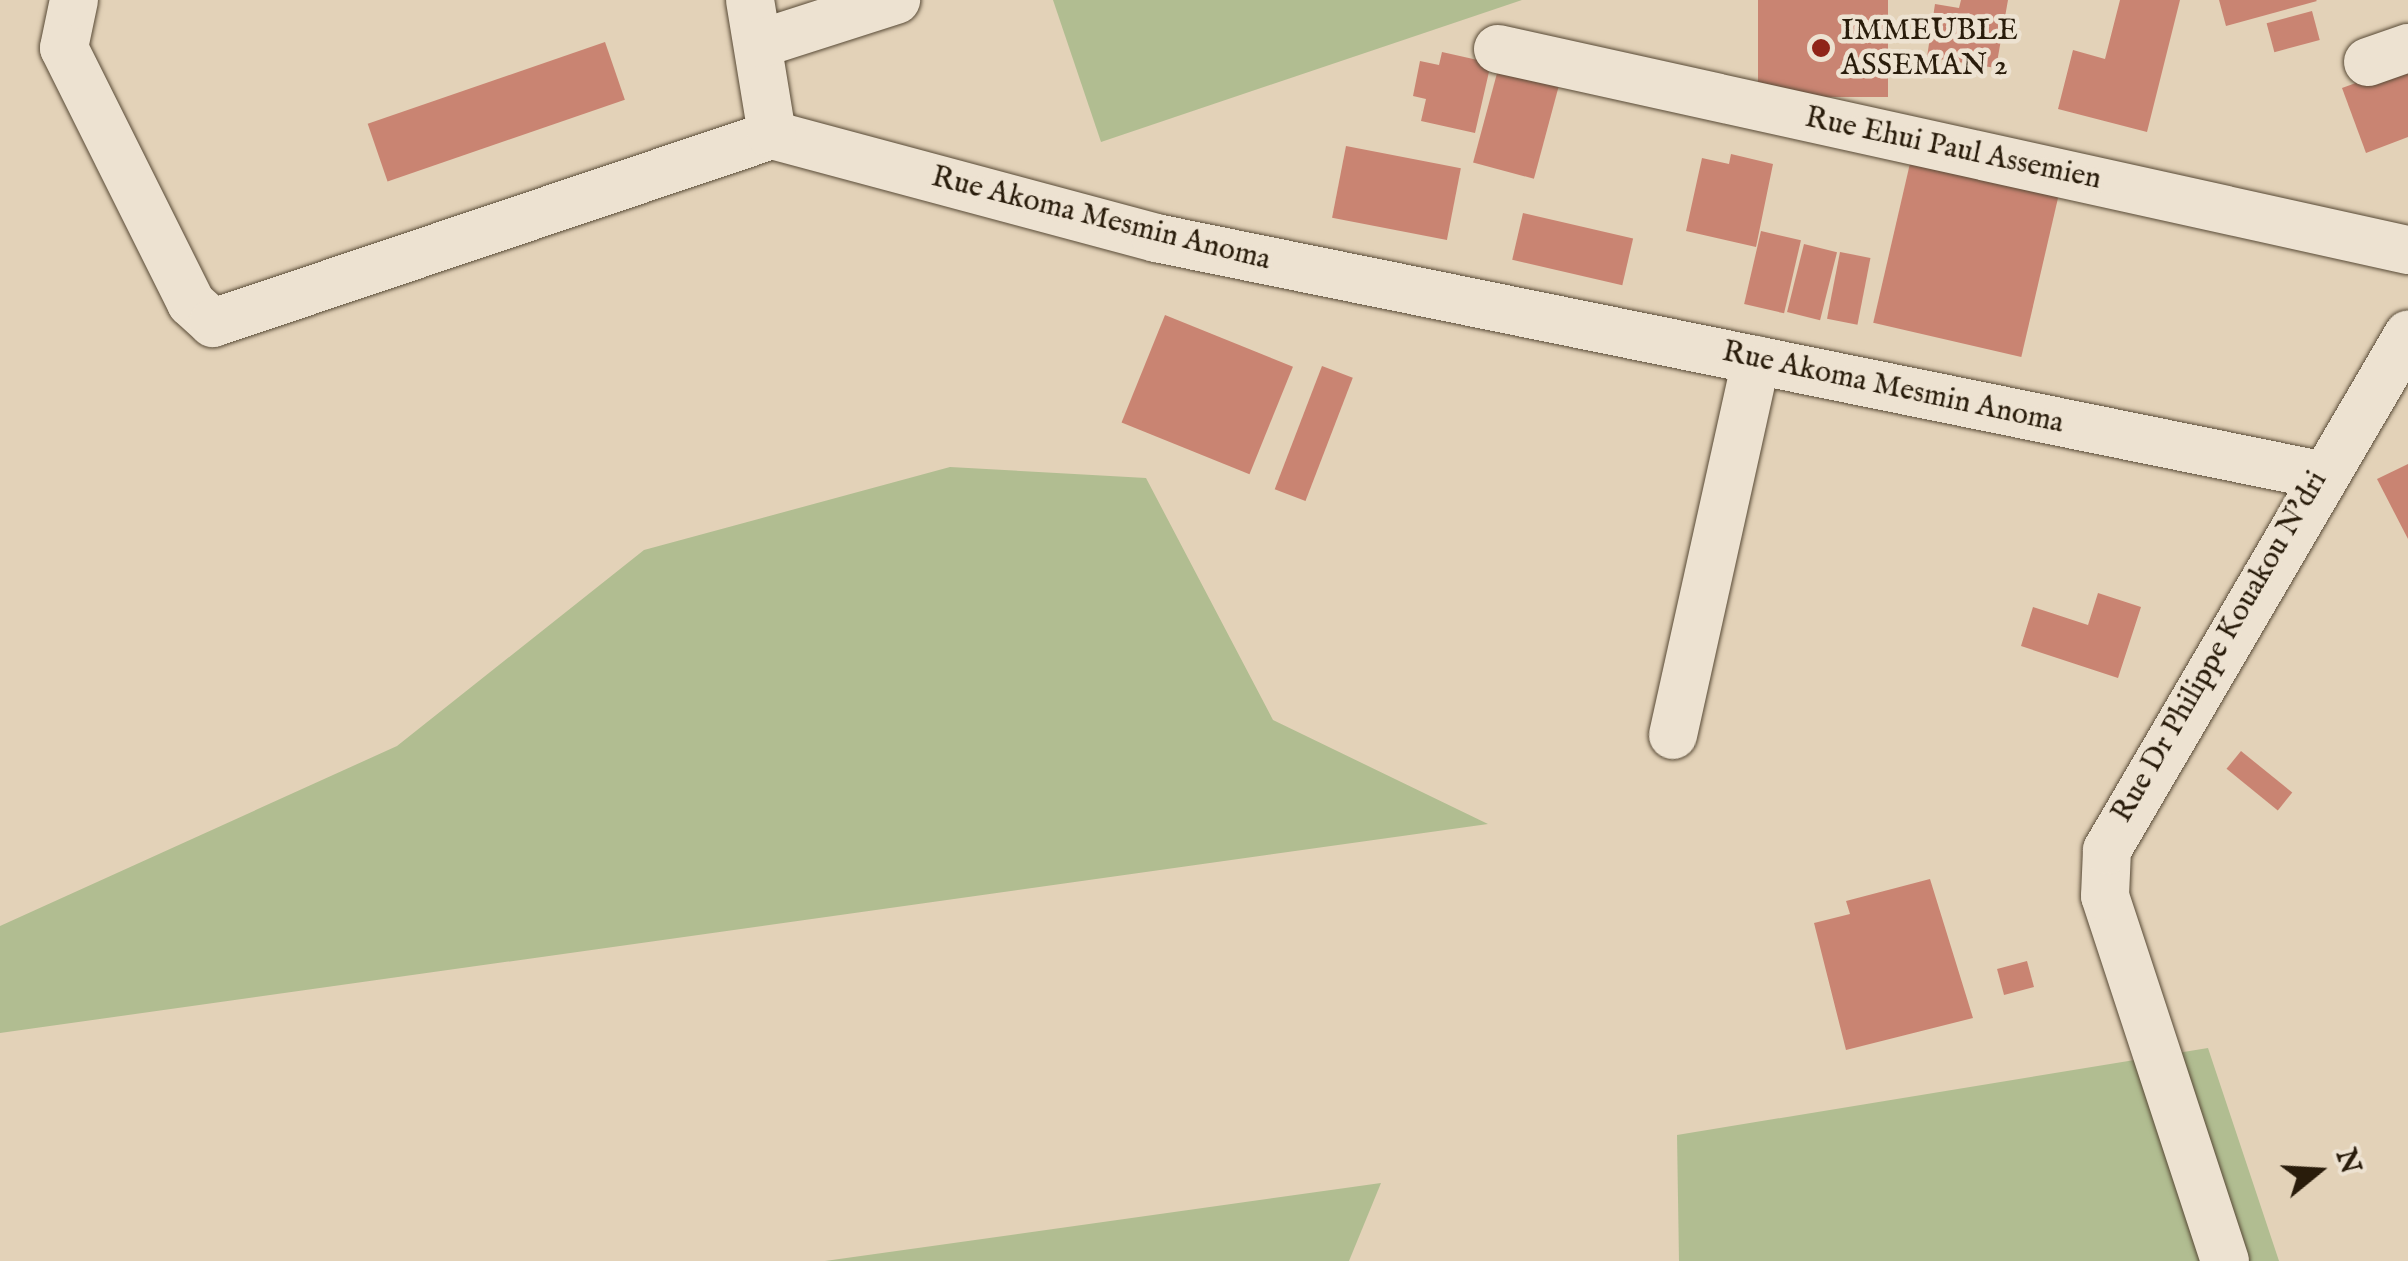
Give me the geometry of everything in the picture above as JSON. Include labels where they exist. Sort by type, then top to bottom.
[{"type":"street","points":[[74,0],[64,48],[191,303],[212,324],[772,135],[756,22],[896,0]]},
{"type":"street","name":"Rue Ehui Paul Assemien","points":[[1498,49],[2408,250]]},
{"type":"street","name":"Rue Akoma Mesmin Anoma","points":[[772,135],[1156,238],[2320,475]]},
{"type":"street","name":"Rue Dr Philippe Kouakou N'dri","points":[[2225,1261],[2104,896],[2107,850],[2320,475],[2408,335]]},
{"type":"street","points":[[1673,735],[1756,360]]},
{"type":"green space","points":[[1053,0],[1522,0],[1101,142]]},
{"type":"green space","points":[[950,467],[1146,478],[1273,720],[1488,824],[0,1033],[0,926],[397,746],[644,550]]},
{"type":"green space","points":[[2208,1048],[2279,1261],[1679,1261],[1677,1135]]},
{"type":"green space","points":[[1381,1183],[1349,1261],[825,1261]]},
{"type":"building","name":"IMMEUBLE ASSEMAN 2","points":[[1758,0],[1888,0],[1888,97],[1758,97]]},
{"type":"building","points":[[1961,0],[2008,0],[1996,68],[1927,57],[1935,4],[1959,8]]},
{"type":"building","points":[[2120,0],[2180,0],[2147,132],[2058,109],[2073,50],[2105,59]]},
{"type":"building","points":[[2219,0],[2316,0],[2317,1],[2226,26]]},
{"type":"building","points":[[2312,11],[2320,40],[2274,52],[2267,23]]},
{"type":"building","points":[[605,42],[625,100],[388,181],[368,124]]},
{"type":"building","points":[[1442,52],[1491,63],[1475,133],[1421,121],[1426,99],[1413,96],[1420,61],[1439,65]]},
{"type":"building","points":[[1500,62],[1561,78],[1534,179],[1473,162]]},
{"type":"building","points":[[2408,64],[2408,137],[2366,153],[2342,88]]},
{"type":"building","points":[[1346,146],[1461,168],[1447,240],[1332,218]]},
{"type":"building","points":[[1731,154],[1773,164],[1756,247],[1686,231],[1702,158],[1729,164]]},
{"type":"building","points":[[1911,159],[2059,193],[2021,357],[1873,323]]},
{"type":"building","points":[[1523,213],[1633,238],[1622,285],[1512,260]]},
{"type":"building","points":[[1761,231],[1801,240],[1784,313],[1744,304]]},
{"type":"building","points":[[1804,244],[1837,252],[1820,320],[1787,312]]},
{"type":"building","points":[[1840,252],[1870,258],[1857,325],[1827,319]]},
{"type":"building","points":[[1165,315],[1293,367],[1249,474],[1122,423]]},
{"type":"building","points":[[1322,366],[1353,378],[1306,501],[1275,489]]},
{"type":"building","points":[[2408,464],[2408,539],[2377,479]]},
{"type":"building","points":[[2098,593],[2141,607],[2118,678],[2021,646],[2033,607],[2088,625]]},
{"type":"building","points":[[2241,751],[2292,793],[2278,810],[2227,769]]},
{"type":"building","points":[[1930,879],[1973,1018],[1846,1050],[1814,923],[1850,914],[1846,901]]},
{"type":"building","points":[[2027,961],[2034,987],[2004,995],[1997,969]]},
{"type":"place","name":"IMMEUBLE ASSEMAN 2","points":[[1821,48]]}]
